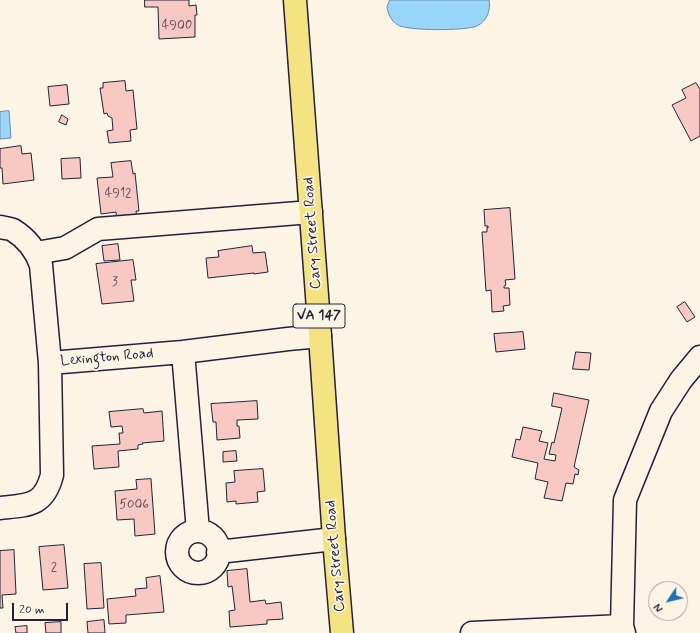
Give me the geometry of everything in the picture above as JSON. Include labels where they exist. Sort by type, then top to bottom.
[{"type":"main road","name":"Cary Street Road","points":[[295,0],[342,633]]},
{"type":"street","points":[[36,253],[65,248],[98,229],[311,212]]},
{"type":"street","name":"Lexington Road","points":[[0,227],[12,230],[24,239],[36,253],[41,265],[50,363],[184,352],[320,336]]},
{"type":"street","points":[[184,352],[198,531]]},
{"type":"street","points":[[472,633],[623,630],[625,500],[661,411],[681,380],[700,357]]},
{"type":"street","points":[[0,508],[14,507],[35,502],[44,496],[49,488],[52,475],[50,363]]},
{"type":"street","points":[[192,531],[198,531],[208,533],[214,539],[218,546],[218,552],[216,562],[211,568],[204,572],[196,573],[188,570],[182,565],[178,558],[177,549],[185,535],[192,531]]},
{"type":"street","points":[[218,552],[334,539]]},
{"type":"water","points":[[390,0],[489,0],[489,8],[486,18],[477,26],[471,28],[424,29],[404,27],[393,21],[387,10]]},
{"type":"water","points":[[9,111],[11,138],[0,139],[0,112]]},
{"type":"building","points":[[145,0],[189,0],[189,6],[196,5],[197,15],[195,15],[195,37],[159,39],[158,7],[145,7]]},
{"type":"building","points":[[125,81],[126,91],[133,90],[137,129],[130,130],[131,141],[109,143],[107,131],[113,130],[112,118],[108,116],[107,113],[104,114],[100,88],[103,88],[103,83]]},
{"type":"building","points":[[696,83],[700,89],[700,136],[691,141],[672,105],[686,98],[682,90]]},
{"type":"building","points":[[67,85],[69,104],[50,106],[48,87]]},
{"type":"building","points":[[62,115],[68,119],[66,125],[59,122]]},
{"type":"building","points":[[21,146],[22,154],[31,153],[34,180],[3,184],[2,168],[0,168],[0,149]]},
{"type":"building","points":[[80,158],[81,178],[62,179],[61,159]]},
{"type":"building","points":[[131,161],[133,174],[135,173],[139,211],[136,211],[137,220],[117,222],[116,212],[101,214],[97,178],[113,177],[111,163]]},
{"type":"building","points":[[510,208],[515,279],[505,280],[506,285],[504,288],[509,288],[510,305],[503,306],[504,311],[492,312],[491,290],[486,291],[482,232],[487,232],[488,226],[485,226],[484,210]]},
{"type":"building","points":[[118,244],[120,260],[104,261],[102,246]]},
{"type":"building","points":[[252,246],[253,253],[265,252],[268,272],[208,278],[206,258],[219,257],[218,251]]},
{"type":"building","points":[[133,260],[136,280],[131,280],[134,301],[102,304],[96,264]]},
{"type":"building","points":[[685,302],[695,317],[687,322],[677,307]]},
{"type":"building","points":[[523,332],[525,349],[496,352],[494,334]]},
{"type":"building","points":[[576,352],[591,353],[589,370],[573,369]]},
{"type":"building","points":[[554,393],[589,400],[574,467],[579,470],[578,475],[575,474],[573,484],[566,483],[562,501],[544,498],[548,482],[535,479],[538,463],[512,457],[516,439],[520,440],[523,427],[542,431],[539,441],[548,443],[544,459],[555,461],[556,455],[549,454],[552,442],[554,443],[562,408],[552,406]]},
{"type":"building","points":[[257,401],[258,419],[237,420],[240,438],[217,440],[216,422],[213,422],[211,404]]},
{"type":"building","points":[[143,409],[144,413],[162,411],[164,441],[142,443],[143,444],[138,445],[138,449],[118,451],[119,467],[94,469],[92,446],[120,444],[119,433],[123,433],[122,426],[111,427],[109,412]]},
{"type":"building","points":[[236,451],[237,461],[223,462],[223,452]]},
{"type":"building","points":[[263,469],[265,491],[257,492],[258,502],[236,504],[236,501],[227,502],[226,483],[235,482],[234,471]]},
{"type":"building","points":[[151,479],[155,534],[135,536],[134,519],[117,520],[115,491],[137,489],[136,480]]},
{"type":"building","points":[[64,545],[68,588],[43,590],[39,547]]},
{"type":"building","points":[[14,550],[16,594],[2,595],[3,608],[0,608],[0,551]]},
{"type":"building","points":[[101,563],[104,608],[87,609],[84,564]]},
{"type":"building","points":[[247,569],[250,602],[265,600],[266,604],[281,602],[283,619],[267,620],[267,624],[230,627],[229,611],[235,610],[232,586],[228,587],[227,571]]},
{"type":"building","points":[[160,576],[164,612],[126,615],[126,623],[109,624],[107,599],[136,596],[135,589],[147,588],[146,578]]},
{"type":"building","points":[[104,620],[105,633],[88,633],[87,622]]},
{"type":"building","points":[[61,622],[61,633],[46,633],[45,623]]},
{"type":"building","points":[[27,626],[27,633],[16,633],[15,627]]}]
